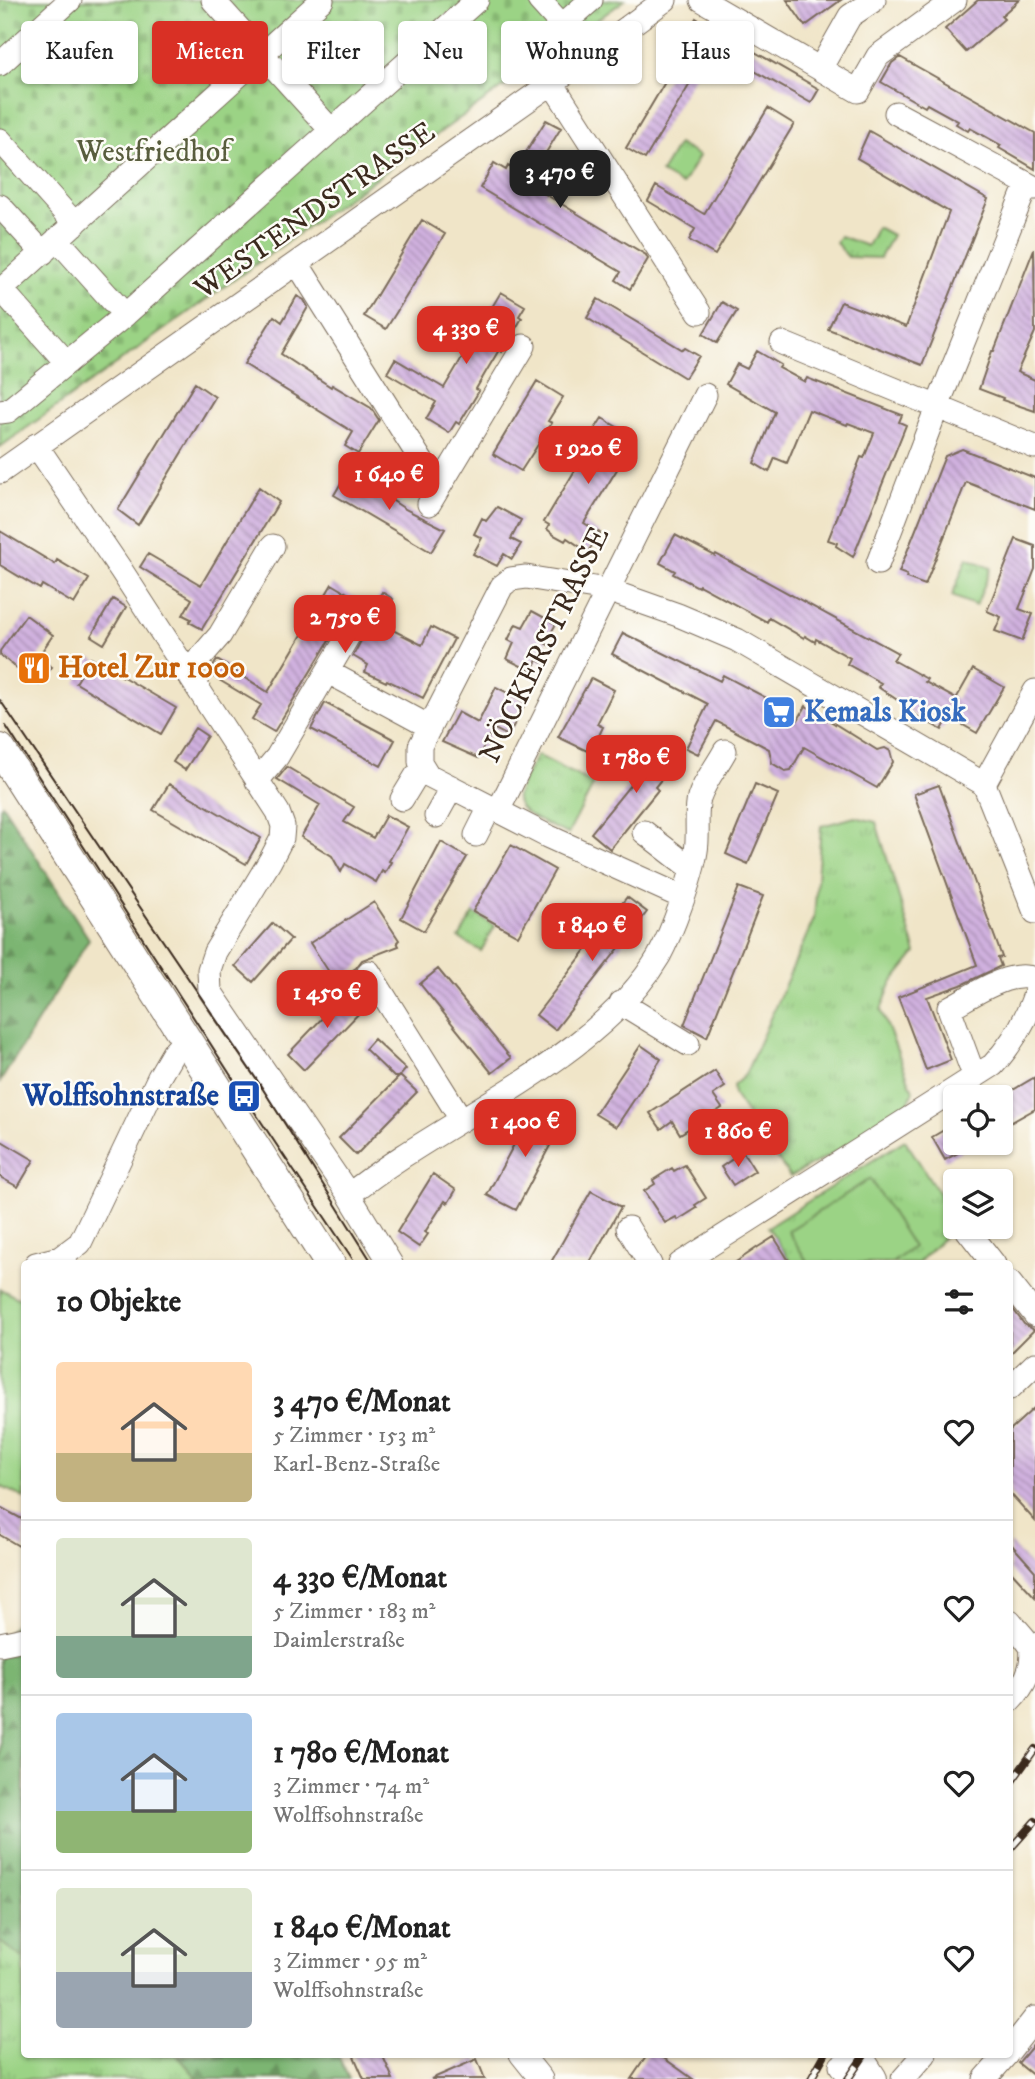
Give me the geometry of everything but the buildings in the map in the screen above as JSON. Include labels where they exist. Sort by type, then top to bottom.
[{"type":"main road","points":[[0,749],[327,1260]]},
{"type":"main road","points":[[847,2067],[872,2079]]},
{"type":"street","points":[[0,64],[70,0]]},
{"type":"street","points":[[214,0],[233,21]]},
{"type":"street","points":[[268,48],[322,0]]},
{"type":"street","points":[[0,412],[8,411],[125,315],[477,0]]},
{"type":"street","points":[[539,0],[559,22],[566,22],[591,0]]},
{"type":"street","name":"WESTENDSTRASSE","points":[[637,21],[666,0]]},
{"type":"street","points":[[702,0],[858,91],[878,56],[955,0]]},
{"type":"street","points":[[820,69],[850,16],[874,0]]},
{"type":"street","points":[[268,60],[331,130]]},
{"type":"street","points":[[67,363],[1,290],[228,84]]},
{"type":"street","name":"WESTENDSTRASSE","points":[[0,472],[551,84]]},
{"type":"street","points":[[553,84],[699,312]]},
{"type":"street","points":[[878,563],[937,407],[1031,186],[896,113]]},
{"type":"street","points":[[0,140],[75,223]]},
{"type":"street","points":[[0,206],[50,246],[125,315]]},
{"type":"street","points":[[297,263],[426,468],[442,482]]},
{"type":"street","points":[[782,343],[1035,447]]},
{"type":"street","points":[[429,504],[524,346]]},
{"type":"street","name":"NÖCKERSTRASSE","points":[[476,835],[494,809],[705,395]]},
{"type":"street","points":[[36,445],[121,570],[278,812],[283,826],[282,838],[215,952],[209,970],[211,990],[349,1195],[389,1260]]},
{"type":"street","points":[[187,673],[220,635],[273,546]]},
{"type":"street","points":[[682,897],[600,862],[452,788],[428,775],[420,762],[420,746],[429,727],[502,586],[511,579],[526,578],[607,590],[678,615],[737,640],[984,784],[1035,912]]},
{"type":"street","points":[[257,781],[277,757],[350,633]]},
{"type":"street","points":[[328,672],[429,727]]},
{"type":"street","points":[[984,784],[1035,691]]},
{"type":"street","points":[[349,1195],[395,1161],[537,1071],[591,1032],[640,983],[659,955],[682,897],[696,852],[699,799],[725,751]]},
{"type":"street","points":[[402,799],[416,776],[424,769]]},
{"type":"street","points":[[436,816],[452,788]]},
{"type":"street","points":[[644,832],[684,863],[692,866]]},
{"type":"street","points":[[369,972],[461,1119]]},
{"type":"street","points":[[977,1075],[970,1065],[949,1008],[985,988],[1015,976],[1026,975],[1035,979]]},
{"type":"street","points":[[686,1260],[993,1065],[1011,1045],[1030,1010],[1035,994]]},
{"type":"street","points":[[621,1003],[688,1044]]},
{"type":"street","points":[[53,1260],[61,1258],[80,1243],[159,1077],[173,1053],[187,1038]]},
{"type":"street","points":[[628,1228],[648,1260]]},
{"type":"street","points":[[974,1239],[991,1260]]},
{"type":"street","points":[[1013,1287],[1035,1315]]},
{"type":"street","points":[[1013,1385],[1035,1364]]},
{"type":"street","points":[[1013,1625],[1032,1648],[1033,1661],[1028,1679],[1013,1697]]},
{"type":"street","points":[[0,1644],[21,1640]]},
{"type":"street","points":[[1013,2046],[1035,2018]]},
{"type":"street","points":[[524,2058],[541,2079]]},
{"type":"street","points":[[903,2079],[921,2058]]},
{"type":"street","points":[[985,2079],[1003,2058]]},
{"type":"green space","name":"Westfriedhof","points":[[0,0],[625,0],[596,21],[501,21],[501,84],[508,84],[0,447]]},
{"type":"green space","points":[[678,144],[699,156],[682,185],[661,173]]},
{"type":"green space","points":[[877,227],[892,235],[880,258],[848,257],[836,243],[840,236],[867,246]]},
{"type":"green space","points":[[967,558],[991,568],[976,606],[952,596]]},
{"type":"green space","points":[[537,755],[594,784],[568,834],[528,814],[518,802],[521,785]]},
{"type":"green space","points":[[2,804],[89,939],[0,1082],[0,808]]},
{"type":"green space","points":[[855,817],[876,822],[916,953],[891,984],[881,1010],[913,1091],[904,1114],[790,1177],[734,1095],[733,1086],[745,1075],[814,919],[821,826]]},
{"type":"green space","points":[[474,913],[495,926],[481,951],[459,938]]},
{"type":"green space","points":[[905,1140],[943,1202],[943,1238],[921,1260],[789,1260],[768,1227]]},
{"type":"green space","points":[[870,1179],[913,1247],[896,1260],[806,1260],[788,1231]]},
{"type":"green space","points":[[0,1289],[21,1300],[21,1496],[0,1486]]},
{"type":"green space","points":[[21,1617],[21,1957],[0,1942],[0,1642]]},
{"type":"green space","points":[[0,1942],[21,1957],[21,2058],[180,2058],[198,2079],[0,2079]]},
{"type":"green space","points":[[180,2058],[339,2058],[349,2079],[198,2079]]},
{"type":"tram line","points":[[0,700],[261,1086],[370,1260]]},
{"type":"tram line","points":[[6,726],[244,1096],[353,1260]]},
{"type":"railway","points":[[1013,1780],[1035,1749]]},
{"type":"railway","points":[[1013,1846],[1035,1821]]},
{"type":"railway","points":[[811,2079],[823,2058]]},
{"type":"railway","points":[[848,2079],[862,2058]]},
{"type":"place","name":"Hotel Zur 1000","points":[[34,668]]},
{"type":"place","name":"Kemals Kiosk","points":[[779,712]]},
{"type":"place","name":"Wolffsohnstraße","points":[[244,1096]]}]
